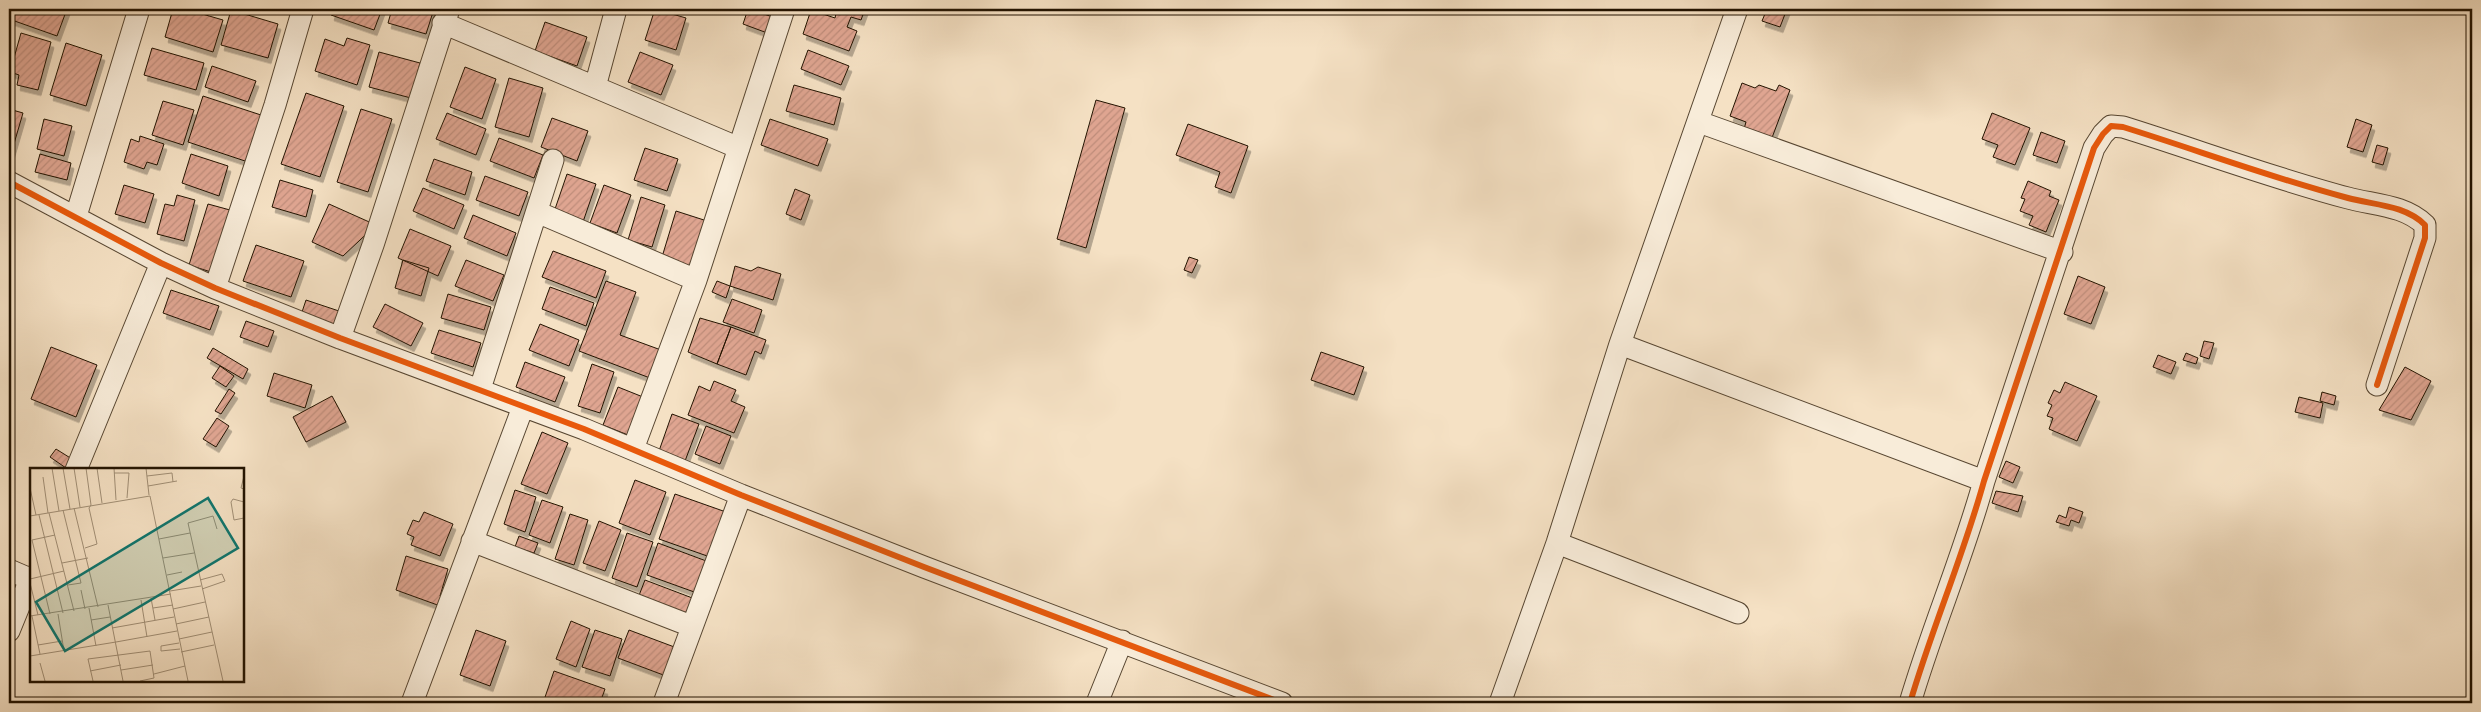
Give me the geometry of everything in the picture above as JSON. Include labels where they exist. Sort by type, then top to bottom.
[{"type":"street","points":[[76,216],[140,9]]},
{"type":"street","points":[[215,288],[275,105],[303,9]]},
{"type":"street","points":[[595,87],[616,9]]},
{"type":"street","points":[[633,449],[696,280],[784,9]]},
{"type":"street","points":[[1500,703],[1557,543],[1620,344],[1737,9]]},
{"type":"street","points":[[340,338],[373,245],[446,16],[595,87],[739,148]]},
{"type":"street","points":[[1699,122],[2062,252]]},
{"type":"street","points":[[1910,703],[1923,658],[1969,536],[1984,481],[2062,252],[2094,148],[2102,134],[2111,126],[2123,126],[2348,198],[2402,210],[2416,216],[2425,225],[2425,238],[2377,385]]},
{"type":"street","points":[[480,389],[553,160]]},
{"type":"street","points":[[9,182],[76,216],[161,263],[215,288],[340,338],[480,389],[633,449],[740,495],[1122,641],[1239,696],[1282,703]]},
{"type":"street","points":[[537,212],[696,280]]},
{"type":"street","points":[[77,468],[161,263]]},
{"type":"street","points":[[1620,344],[1984,481]]},
{"type":"street","points":[[412,703],[523,407]]},
{"type":"street","points":[[664,703],[740,495]]},
{"type":"street","points":[[472,541],[692,626]]},
{"type":"street","points":[[1557,543],[1738,613]]},
{"type":"street","points":[[9,570],[30,578]]},
{"type":"street","points":[[9,631],[30,580]]},
{"type":"street","points":[[1097,703],[1122,641]]},
{"type":"building","points":[[9,9],[67,9],[57,36],[9,19]]},
{"type":"building","points":[[173,9],[185,9],[223,20],[213,52],[165,37]]},
{"type":"building","points":[[333,9],[382,9],[374,30],[331,15]]},
{"type":"building","points":[[392,9],[434,9],[426,34],[388,23]]},
{"type":"building","points":[[655,9],[686,18],[676,50],[645,40]]},
{"type":"building","points":[[748,9],[776,18],[770,34],[743,24]]},
{"type":"building","points":[[837,9],[865,9],[861,20],[851,17],[847,27],[857,31],[849,51],[803,34],[811,10],[835,18]]},
{"type":"building","points":[[1767,9],[1787,9],[1780,27],[1762,21]]},
{"type":"building","points":[[231,10],[278,24],[268,58],[221,45]]},
{"type":"building","points":[[545,22],[587,37],[577,66],[535,51]]},
{"type":"building","points":[[21,33],[51,42],[38,90],[17,85],[19,75],[10,72]]},
{"type":"building","points":[[347,38],[370,45],[357,85],[315,71],[325,39],[344,46]]},
{"type":"building","points":[[66,43],[102,55],[86,106],[50,95]]},
{"type":"building","points":[[152,48],[204,63],[196,90],[144,75]]},
{"type":"building","points":[[808,50],[849,66],[841,85],[801,69]]},
{"type":"building","points":[[379,52],[420,63],[411,98],[369,87]]},
{"type":"building","points":[[640,52],[673,65],[661,95],[628,82]]},
{"type":"building","points":[[212,66],[256,81],[248,102],[205,87]]},
{"type":"building","points":[[465,67],[496,79],[482,119],[450,107]]},
{"type":"building","points":[[509,78],[543,88],[529,137],[495,127]]},
{"type":"building","points":[[1742,83],[1755,88],[1759,85],[1776,91],[1779,85],[1790,90],[1770,143],[1744,129],[1746,122],[1730,116]]},
{"type":"building","points":[[794,85],[841,98],[834,125],[786,111]]},
{"type":"building","points":[[306,93],[344,106],[320,177],[281,164]]},
{"type":"building","points":[[203,96],[264,116],[248,162],[188,142]]},
{"type":"building","points":[[1096,100],[1125,108],[1086,248],[1057,239]]},
{"type":"building","points":[[163,101],[194,110],[183,145],[152,135]]},
{"type":"building","points":[[9,109],[23,113],[11,154],[9,153]]},
{"type":"building","points":[[361,109],[392,119],[368,192],[337,182]]},
{"type":"building","points":[[447,113],[486,129],[476,155],[436,139]]},
{"type":"building","points":[[1992,113],[2030,128],[2015,165],[1993,157],[1998,145],[1982,139]]},
{"type":"building","points":[[552,118],[588,131],[577,161],[541,147]]},
{"type":"building","points":[[44,119],[72,126],[64,156],[37,149]]},
{"type":"building","points":[[770,119],[828,139],[818,166],[761,145]]},
{"type":"building","points":[[2356,119],[2372,125],[2363,152],[2347,147]]},
{"type":"building","points":[[1188,124],[1248,146],[1231,193],[1215,187],[1220,172],[1176,155]]},
{"type":"building","points":[[2041,132],[2065,141],[2057,163],[2033,155]]},
{"type":"building","points":[[140,136],[164,144],[157,165],[147,162],[144,169],[124,162],[131,139],[139,142]]},
{"type":"building","points":[[499,138],[543,155],[534,178],[490,161]]},
{"type":"building","points":[[2377,145],[2388,148],[2383,165],[2372,162]]},
{"type":"building","points":[[645,148],[678,159],[667,191],[634,180]]},
{"type":"building","points":[[40,154],[71,163],[67,180],[35,172]]},
{"type":"building","points":[[191,154],[228,166],[219,196],[182,183]]},
{"type":"building","points":[[434,159],[472,172],[465,195],[426,181]]},
{"type":"building","points":[[567,174],[596,184],[583,222],[554,212]]},
{"type":"building","points":[[485,176],[528,192],[519,216],[476,200]]},
{"type":"building","points":[[280,180],[313,190],[306,217],[272,207]]},
{"type":"building","points":[[2028,181],[2051,191],[2049,196],[2059,200],[2046,232],[2029,225],[2033,216],[2020,211],[2025,199],[2021,198]]},
{"type":"building","points":[[124,185],[154,194],[145,223],[115,214]]},
{"type":"building","points":[[604,185],[631,195],[617,233],[590,223]]},
{"type":"building","points":[[423,188],[464,205],[454,229],[413,211]]},
{"type":"building","points":[[795,189],[810,195],[801,220],[786,214]]},
{"type":"building","points":[[177,195],[195,200],[184,241],[157,234],[165,204],[174,206]]},
{"type":"building","points":[[641,197],[665,205],[652,247],[628,240]]},
{"type":"building","points":[[208,204],[230,210],[211,272],[189,265]]},
{"type":"building","points":[[329,204],[376,225],[343,256],[312,242]]},
{"type":"building","points":[[676,211],[707,221],[693,267],[662,257]]},
{"type":"building","points":[[473,215],[516,233],[507,256],[464,238]]},
{"type":"building","points":[[410,229],[451,246],[438,276],[398,258]]},
{"type":"building","points":[[256,245],[304,261],[291,297],[243,281]]},
{"type":"building","points":[[553,251],[606,271],[596,298],[542,277]]},
{"type":"building","points":[[1189,257],[1198,260],[1192,273],[1184,270]]},
{"type":"building","points":[[403,260],[429,268],[421,296],[395,288]]},
{"type":"building","points":[[466,260],[504,275],[493,301],[455,286]]},
{"type":"building","points":[[735,266],[751,271],[758,267],[781,274],[773,300],[730,286]]},
{"type":"building","points":[[2078,276],[2105,287],[2091,324],[2064,314]]},
{"type":"building","points":[[606,281],[636,292],[620,335],[661,350],[650,378],[579,351]]},
{"type":"building","points":[[717,281],[730,286],[726,298],[712,292]]},
{"type":"building","points":[[550,287],[594,303],[586,326],[542,309]]},
{"type":"building","points":[[171,290],[219,306],[210,330],[163,313]]},
{"type":"building","points":[[448,294],[491,307],[484,330],[441,318]]},
{"type":"building","points":[[732,299],[762,310],[754,333],[723,322]]},
{"type":"building","points":[[306,300],[348,314],[343,329],[301,315]]},
{"type":"building","points":[[385,304],[423,323],[411,346],[373,327]]},
{"type":"building","points":[[700,318],[731,327],[717,364],[688,352]]},
{"type":"building","points":[[246,321],[274,331],[268,347],[240,337]]},
{"type":"building","points":[[540,324],[579,340],[569,366],[529,350]]},
{"type":"building","points":[[731,327],[766,340],[761,354],[755,351],[746,375],[717,364]]},
{"type":"building","points":[[439,330],[481,343],[473,367],[431,353]]},
{"type":"building","points":[[2204,341],[2214,343],[2209,359],[2200,356]]},
{"type":"building","points":[[51,347],[97,365],[76,417],[31,399]]},
{"type":"building","points":[[213,348],[248,369],[243,379],[207,358]]},
{"type":"building","points":[[1321,352],[1364,367],[1354,395],[1311,380]]},
{"type":"building","points":[[2186,353],[2198,358],[2196,364],[2183,360]]},
{"type":"building","points":[[2158,355],[2176,362],[2171,374],[2153,367]]},
{"type":"building","points":[[525,362],[565,377],[555,402],[516,387]]},
{"type":"building","points":[[592,364],[614,372],[600,413],[578,406]]},
{"type":"building","points":[[220,366],[234,376],[226,387],[212,378]]},
{"type":"building","points":[[2405,367],[2431,381],[2411,420],[2379,410]]},
{"type":"building","points":[[274,373],[312,385],[305,408],[267,396]]},
{"type":"building","points":[[714,381],[736,390],[731,401],[745,407],[734,433],[688,415],[699,386],[710,391]]},
{"type":"building","points":[[2065,382],[2097,396],[2077,441],[2049,429],[2053,418],[2047,416],[2052,405],[2048,403],[2054,390],[2060,393]]},
{"type":"building","points":[[618,387],[643,397],[628,435],[603,425]]},
{"type":"building","points":[[229,389],[235,393],[221,414],[215,411]]},
{"type":"building","points":[[2322,392],[2336,396],[2334,405],[2320,401]]},
{"type":"building","points":[[332,396],[346,422],[306,442],[293,417]]},
{"type":"building","points":[[2299,397],[2323,403],[2320,418],[2295,412]]},
{"type":"building","points":[[672,414],[699,424],[685,461],[659,451]]},
{"type":"building","points":[[217,418],[229,426],[216,447],[203,439]]},
{"type":"building","points":[[706,426],[731,436],[720,464],[695,454]]},
{"type":"building","points":[[542,432],[568,443],[547,494],[521,484]]},
{"type":"building","points":[[56,449],[72,459],[66,468],[50,457]]},
{"type":"building","points":[[2006,461],[2020,467],[2013,483],[1999,477]]},
{"type":"building","points":[[635,480],[666,492],[650,535],[619,523]]},
{"type":"building","points":[[515,490],[536,497],[525,532],[504,524]]},
{"type":"building","points":[[1996,491],[2023,496],[2018,512],[1992,503]]},
{"type":"building","points":[[675,494],[726,512],[710,557],[659,539]]},
{"type":"building","points":[[542,500],[563,507],[550,543],[529,535]]},
{"type":"building","points":[[2069,507],[2083,512],[2079,523],[2071,520],[2069,526],[2056,522],[2059,515],[2066,518]]},
{"type":"building","points":[[424,512],[453,524],[440,556],[411,545],[414,537],[407,534],[413,520],[419,522]]},
{"type":"building","points":[[570,514],[588,520],[574,565],[555,559]]},
{"type":"building","points":[[599,521],[621,530],[605,571],[583,563]]},
{"type":"building","points":[[627,533],[653,542],[637,587],[612,578]]},
{"type":"building","points":[[519,536],[538,543],[534,553],[515,547]]},
{"type":"building","points":[[658,543],[709,562],[697,593],[647,575]]},
{"type":"building","points":[[406,556],[448,569],[440,596],[446,598],[443,607],[396,590]]},
{"type":"building","points":[[645,580],[695,599],[688,617],[638,598]]},
{"type":"building","points":[[571,621],[590,629],[576,667],[556,659]]},
{"type":"building","points":[[476,630],[506,641],[490,686],[460,675]]},
{"type":"building","points":[[595,630],[622,639],[610,676],[582,667]]},
{"type":"building","points":[[629,630],[677,648],[666,676],[618,658]]},
{"type":"building","points":[[554,671],[605,689],[600,703],[543,703]]},
{"type":"building","points":[[439,698],[454,703],[437,703]]},
{"type":"cycle path","points":[[1910,703],[1967,537],[2094,148],[2111,126],[2123,127],[2320,190],[2399,210],[2417,218],[2425,225],[2425,238],[2377,385]]},
{"type":"cycle path","points":[[9,182],[161,263],[215,288],[340,338],[584,429],[741,495],[924,567],[1282,703]]}]
